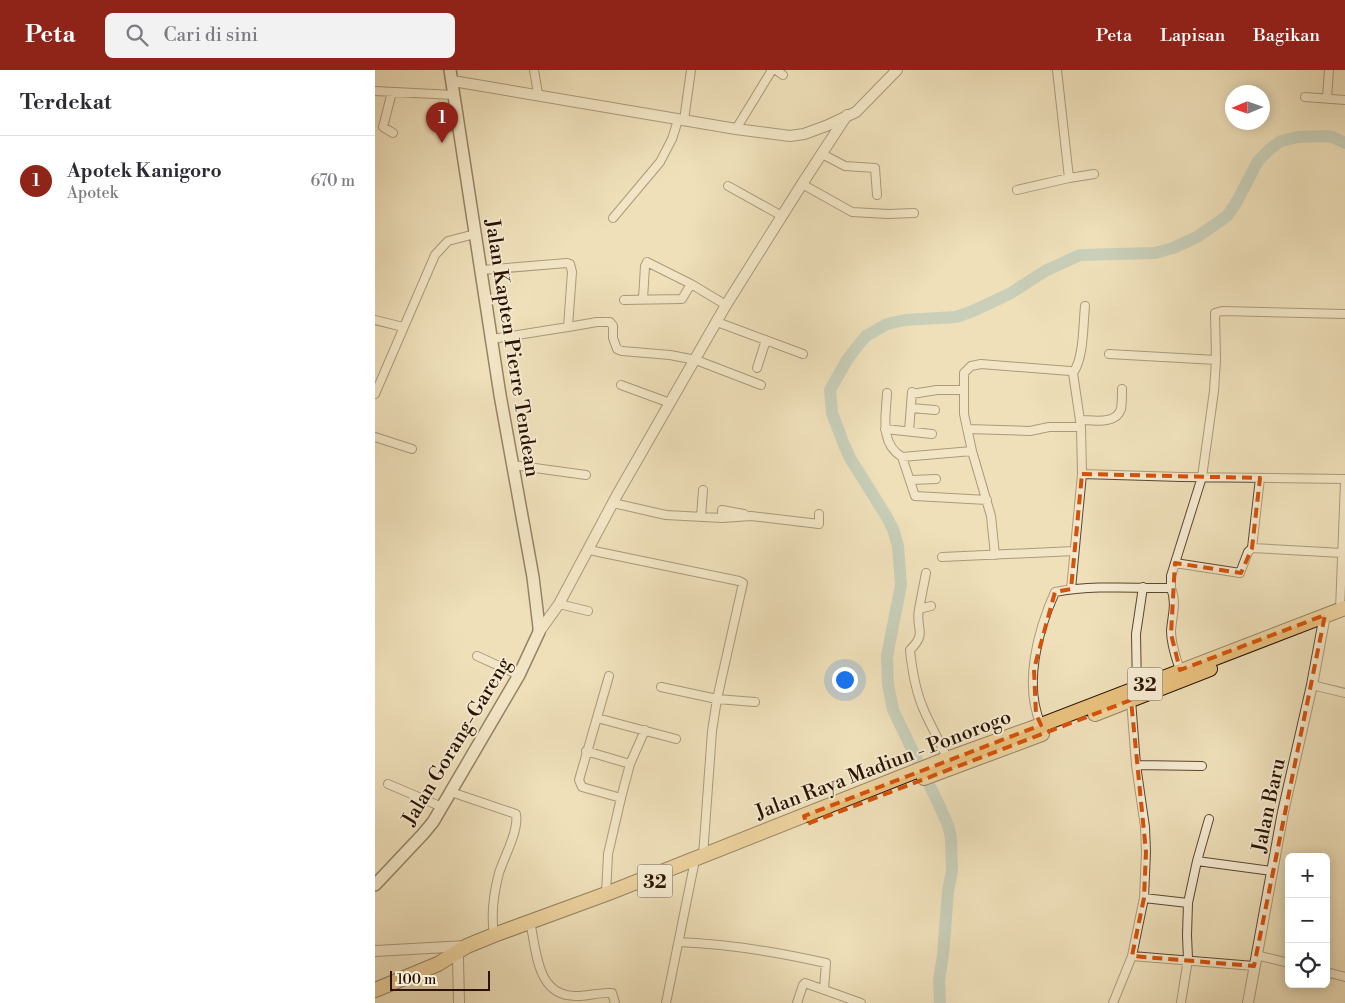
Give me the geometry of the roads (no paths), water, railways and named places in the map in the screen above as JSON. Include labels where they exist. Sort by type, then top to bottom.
[{"type":"highway","name":"Jalan Raya Madiun - Ponorogo","points":[[375,990],[437,964],[467,946],[494,935],[531,926],[870,795],[945,758],[1002,744],[1135,695],[1325,620],[1343,611]]},
{"type":"highway","name":"Jalan Raya Madiun - Ponorogo","points":[[1002,744],[1041,725],[1135,695],[1181,670],[1325,620]]},
{"type":"highway","name":"Jalan Raya Madiun - Ponorogo","points":[[437,964],[458,959],[606,894],[699,861]]},
{"type":"main road","name":"Jalan Kapten Pierre Tendean","points":[[452,75],[475,234],[533,577],[539,632]]},
{"type":"main road","name":"Jalan Gorang-Gareng","points":[[375,885],[423,834],[442,807],[519,675],[539,632]]},
{"type":"street","points":[[534,70],[538,94]]},
{"type":"street","points":[[613,218],[660,162],[673,139],[681,120],[691,70]]},
{"type":"street","points":[[736,130],[772,70]]},
{"type":"street","points":[[776,70],[783,75]]},
{"type":"street","points":[[452,75],[538,94],[736,130],[776,135],[804,134],[827,126],[856,112],[897,70]]},
{"type":"street","points":[[1057,70],[1069,178]]},
{"type":"street","points":[[1327,98],[1329,70]]},
{"type":"street","points":[[375,91],[454,94]]},
{"type":"street","points":[[392,92],[383,127],[393,134]]},
{"type":"street","points":[[1305,97],[1345,100]]},
{"type":"street","points":[[539,632],[559,604],[613,503],[726,305],[847,115]]},
{"type":"street","points":[[823,154],[845,166],[875,168],[877,195]]},
{"type":"street","points":[[1017,190],[1095,174]]},
{"type":"street","points":[[802,184],[853,212],[914,213]]},
{"type":"street","points":[[728,186],[782,216]]},
{"type":"street","points":[[375,394],[435,255],[448,241],[475,234]]},
{"type":"street","points":[[643,299],[645,266],[647,262],[691,284],[726,305]]},
{"type":"street","points":[[482,270],[570,264],[572,282],[568,327]]},
{"type":"street","points":[[625,300],[682,299],[691,284]]},
{"type":"street","points":[[1071,589],[1082,474],[1081,423],[1073,373],[1077,368],[1080,356],[1085,306]]},
{"type":"street","points":[[1181,670],[1171,634],[1175,602],[1171,588],[1171,576],[1202,477],[1214,391],[1216,360],[1214,315],[1216,312],[1222,311],[1345,314]]},
{"type":"street","points":[[375,320],[403,327]]},
{"type":"street","points":[[492,339],[597,322],[610,322],[613,326],[613,338],[617,349],[696,360],[761,384]]},
{"type":"street","points":[[717,322],[803,354]]},
{"type":"street","points":[[757,368],[766,340]]},
{"type":"street","points":[[1109,354],[1216,360]]},
{"type":"street","points":[[995,555],[991,516],[972,451],[964,414],[964,373],[971,366],[981,364],[1070,371],[1073,373]]},
{"type":"street","points":[[621,384],[670,403]]},
{"type":"street","points":[[967,429],[1030,432],[1049,427],[1111,420],[1116,417],[1121,409],[1122,389]]},
{"type":"street","points":[[909,432],[912,393],[937,390],[964,390]]},
{"type":"street","points":[[887,393],[885,429],[888,443],[894,452],[902,457],[915,496],[987,500]]},
{"type":"street","points":[[911,408],[935,410]]},
{"type":"street","points":[[885,429],[932,434]]},
{"type":"street","points":[[375,437],[412,449]]},
{"type":"street","points":[[902,457],[972,451]]},
{"type":"street","points":[[513,465],[587,475]]},
{"type":"street","points":[[1082,474],[1260,478],[1345,483],[1342,553],[1343,611]]},
{"type":"street","points":[[1175,562],[1240,573],[1248,552],[1252,548],[1260,478]]},
{"type":"street","points":[[911,480],[937,479]]},
{"type":"street","points":[[701,517],[703,490]]},
{"type":"street","points":[[613,503],[665,515],[721,518],[722,510],[751,516],[819,524],[819,514]]},
{"type":"street","points":[[1252,548],[1342,553]]},
{"type":"street","points":[[589,550],[742,582],[743,585],[717,699],[699,861],[666,1003]]},
{"type":"street","points":[[942,557],[1074,551]]},
{"type":"street","points":[[926,573],[917,616],[919,640],[911,650],[912,670],[916,690],[923,709],[945,758]]},
{"type":"street","points":[[1113,1003],[1132,956],[1144,898],[1145,827],[1136,766],[1135,695],[1136,634],[1143,587]]},
{"type":"street","points":[[1041,725],[1036,714],[1033,669],[1048,608],[1055,592],[1071,589],[1171,588]]},
{"type":"street","points":[[559,604],[588,611]]},
{"type":"street","points":[[919,609],[931,606]]},
{"type":"street","name":"Jalan Baru","points":[[1247,1003],[1283,812],[1325,620]]},
{"type":"street","points":[[477,656],[519,675]]},
{"type":"street","points":[[609,676],[579,775],[580,783],[583,787],[621,798]]},
{"type":"street","points":[[1312,685],[1345,693]]},
{"type":"street","points":[[661,687],[717,699],[755,702]]},
{"type":"street","points":[[597,718],[676,739]]},
{"type":"street","points":[[606,894],[608,854],[621,798],[631,764],[645,730]]},
{"type":"street","points":[[586,751],[631,764]]},
{"type":"street","points":[[1136,766],[1202,766]]},
{"type":"street","points":[[388,784],[442,807]]},
{"type":"street","points":[[451,792],[516,814],[516,824],[499,874],[493,920],[494,935]]},
{"type":"street","points":[[1181,1003],[1189,959],[1187,903],[1209,819]]},
{"type":"street","points":[[1197,862],[1272,871]]},
{"type":"street","points":[[1144,898],[1187,903]]},
{"type":"street","points":[[531,926],[542,976],[549,986],[568,996],[611,993],[615,1003]]},
{"type":"street","points":[[679,942],[713,943],[766,950],[826,963],[824,990]]},
{"type":"street","points":[[375,951],[467,946]]},
{"type":"street","points":[[1256,954],[1285,962]]},
{"type":"street","points":[[1132,956],[1189,959],[1255,966]]},
{"type":"street","points":[[458,959],[459,1003]]},
{"type":"street","points":[[1330,973],[1345,977]]},
{"type":"street","points":[[797,1003],[805,982],[861,1003]]},
{"type":"waterway","points":[[940,1003],[939,980],[948,891],[952,871],[951,837],[939,805],[893,710],[888,684],[887,656],[901,585],[898,546],[893,529],[850,458],[843,442],[832,413],[830,390],[847,360],[866,336],[887,324],[905,320],[956,317],[973,311],[1011,293],[1045,271],[1080,255],[1155,253],[1173,248],[1197,237],[1227,216],[1258,161],[1281,141],[1298,137],[1325,136],[1333,137],[1345,143]]},
{"type":"place","name":"Apotek Kanigoro","points":[[442,143]]}]
